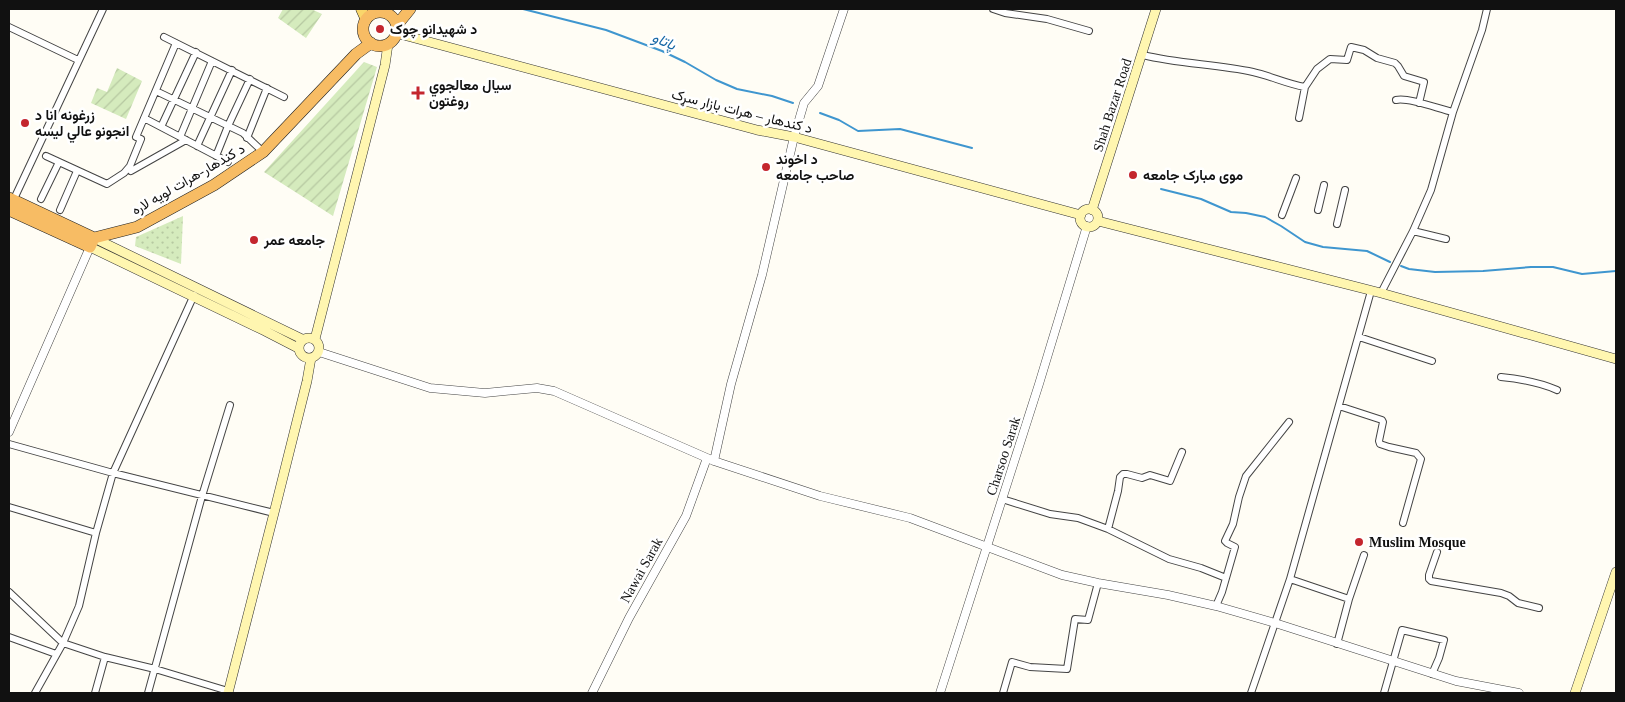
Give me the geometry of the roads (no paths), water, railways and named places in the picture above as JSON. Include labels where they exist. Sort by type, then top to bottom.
[{"type":"highway","points":[[396,29],[410,9]]},
{"type":"highway","points":[[379,10],[391,16],[396,29],[395,38],[388,44],[376,46],[366,39],[363,32],[363,14],[368,16],[379,10]]},
{"type":"highway","name":"د کندهار-هرات لويه لاره","points":[[92,242],[137,227],[214,184],[263,152],[356,54],[371,43]]},
{"type":"highway","points":[[10,204],[92,242]]},
{"type":"main road","name":"Shah Bazar Road","points":[[1092,210],[1143,55],[1156,9]]},
{"type":"main road","name":"د کندهار – هرات بازار سړک","points":[[396,29],[757,130],[794,137],[1081,215]]},
{"type":"main road","points":[[315,339],[385,65],[388,44]]},
{"type":"main road","points":[[1087,210],[1092,210],[1098,215],[1098,221],[1094,226],[1087,226],[1082,222],[1081,215],[1087,210]]},
{"type":"main road","points":[[1098,221],[1376,292],[1616,358]]},
{"type":"main road","points":[[92,242],[195,292],[302,339],[309,337],[315,339],[319,345],[319,352],[311,358],[301,355],[298,348],[195,292]]},
{"type":"main road","points":[[298,348],[302,339]]},
{"type":"main road","points":[[228,692],[307,381],[311,358]]},
{"type":"main road","points":[[1575,693],[1616,572]]},
{"type":"street","points":[[10,204],[103,9]]},
{"type":"street","name":"Nawai Sarak","points":[[592,693],[628,618],[686,516],[710,459],[762,275],[794,137],[804,103],[818,86],[844,9]]},
{"type":"street","points":[[994,9],[1005,13],[1047,19],[1089,31]]},
{"type":"street","points":[[1252,693],[1290,579],[1359,337],[1376,292],[1413,230],[1431,190],[1453,112],[1482,30],[1487,9]]},
{"type":"street","points":[[9,27],[78,60]]},
{"type":"street","points":[[164,37],[284,97]]},
{"type":"street","points":[[46,156],[107,184],[124,173],[130,166],[142,139],[136,137],[176,43]]},
{"type":"street","points":[[1299,118],[1305,87],[1317,68],[1330,59],[1348,59],[1352,47],[1364,50],[1377,58],[1395,64],[1404,76],[1424,82],[1419,103]]},
{"type":"street","points":[[161,127],[196,52]]},
{"type":"street","points":[[1143,55],[1254,72],[1305,87]]},
{"type":"street","points":[[131,171],[183,138],[191,108],[212,60]]},
{"type":"street","points":[[197,146],[232,70]]},
{"type":"street","points":[[216,156],[250,79]]},
{"type":"street","points":[[248,138],[267,88]]},
{"type":"street","points":[[156,91],[243,134],[263,152]]},
{"type":"street","points":[[1396,100],[1419,103],[1453,112]]},
{"type":"street","points":[[144,118],[228,162]]},
{"type":"street","points":[[42,199],[59,162]]},
{"type":"street","points":[[60,210],[77,171]]},
{"type":"street","points":[[1282,215],[1296,178]]},
{"type":"street","points":[[1318,210],[1324,185]]},
{"type":"street","points":[[1337,224],[1345,190]]},
{"type":"street","name":"Charsoo Sarak","points":[[940,693],[1087,226]]},
{"type":"street","points":[[1413,230],[1446,239]]},
{"type":"street","points":[[9,432],[92,242]]},
{"type":"street","points":[[34,693],[63,643],[80,606],[96,533],[114,473],[195,292]]},
{"type":"street","points":[[1359,337],[1432,361]]},
{"type":"street","points":[[319,352],[430,388],[485,393],[537,388],[554,391],[710,459],[820,496],[910,518],[1062,575],[1098,583],[1168,594],[1216,606],[1456,681],[1519,693]]},
{"type":"street","points":[[1501,377],[1524,379],[1557,390]]},
{"type":"street","points":[[148,693],[202,496],[230,405]]},
{"type":"street","points":[[1339,406],[1382,420],[1380,444],[1420,455],[1421,459],[1403,523]]},
{"type":"street","points":[[1216,606],[1235,547],[1226,541],[1233,524],[1246,476],[1289,422]]},
{"type":"street","points":[[9,444],[202,496],[274,513]]},
{"type":"street","points":[[1108,528],[1120,477],[1123,474],[1142,478],[1150,475],[1170,481],[1182,452]]},
{"type":"street","points":[[1002,499],[1050,514],[1078,518],[1108,528],[1169,559],[1201,568],[1226,578]]},
{"type":"street","points":[[9,507],[96,533]]},
{"type":"street","points":[[1437,552],[1429,575],[1431,581],[1501,593],[1518,603],[1540,608]]},
{"type":"street","points":[[1336,644],[1364,554]]},
{"type":"street","points":[[1290,579],[1349,599]]},
{"type":"street","points":[[1003,693],[1012,662],[1030,667],[1067,669],[1075,619],[1088,620],[1098,583]]},
{"type":"street","points":[[9,592],[63,643],[228,692]]},
{"type":"street","points":[[1384,693],[1402,630],[1444,639],[1443,647],[1432,674]]},
{"type":"street","points":[[9,637],[56,654]]},
{"type":"street","points":[[95,693],[105,657]]},
{"type":"waterway","name":"پاتاو","points":[[523,9],[606,30],[662,51],[737,89],[772,96],[793,103]]},
{"type":"waterway","points":[[820,113],[839,120],[858,131],[900,129],[972,148]]},
{"type":"waterway","points":[[1161,189],[1201,199],[1231,212],[1265,217],[1305,242],[1323,247],[1367,251],[1390,262]]},
{"type":"waterway","points":[[1401,266],[1409,269],[1435,272],[1531,267],[1553,267],[1582,274],[1616,271]]},
{"type":"place","name":"د شهيدانو چوک","points":[[380,29]]},
{"type":"place","name":"سيال معالجوي روغتون","points":[[418,93]]},
{"type":"place","name":"زرغونه انا د انجونو عالي لیسه","points":[[25,123]]},
{"type":"place","name":"د اخوند صاحب جامعه","points":[[766,167]]},
{"type":"place","name":"موی مبارک جامعه","points":[[1133,175]]},
{"type":"place","name":"جامعه عمر","points":[[254,240]]},
{"type":"place","name":"Muslim Mosque","points":[[1359,542]]}]
